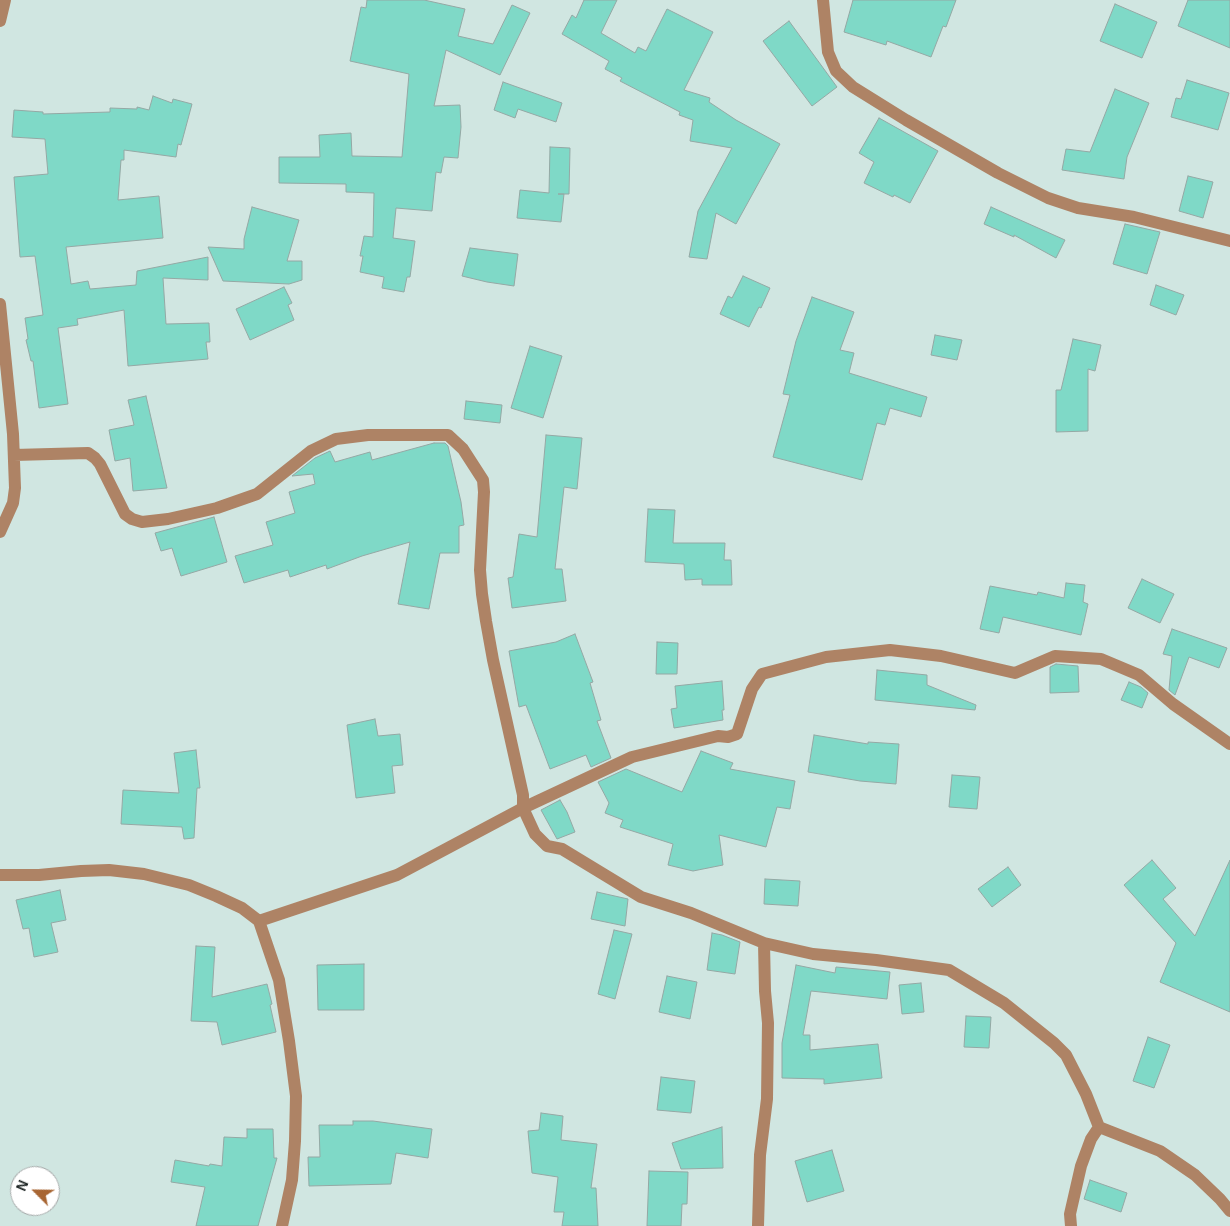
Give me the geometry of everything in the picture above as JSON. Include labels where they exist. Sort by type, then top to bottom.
[{"type":"street","points":[[0,21],[5,0]]},
{"type":"street","points":[[822,0],[828,52],[836,71],[853,88],[906,120],[1048,198],[1078,208],[1134,217],[1230,241]]},
{"type":"street","points":[[0,304],[14,455],[15,488],[14,503],[0,532]]},
{"type":"street","points":[[14,455],[88,454],[100,464],[124,514],[132,520],[142,522],[216,508],[257,494],[311,451],[336,439],[368,435],[448,435],[464,449],[483,480],[480,570],[493,660],[524,795],[523,808],[535,834],[547,846],[562,849],[641,897],[691,913],[764,943],[813,954],[950,970],[1011,1009],[1054,1043],[1066,1055],[1083,1087],[1099,1126],[1160,1151],[1195,1175],[1230,1211]]},
{"type":"street","points":[[259,921],[397,875],[523,808],[632,756],[718,736],[728,737],[737,734],[752,689],[762,674],[826,657],[890,650],[941,656],[1015,673],[1055,656],[1101,659],[1139,676],[1173,704],[1230,744]]},
{"type":"street","points":[[0,875],[39,876],[109,870],[144,874],[189,885],[242,908],[259,921],[279,980],[290,1040],[296,1096],[292,1180],[282,1226]]},
{"type":"street","points":[[758,1226],[760,1155],[767,1089],[768,1023],[764,943]]},
{"type":"street","points":[[1071,1226],[1070,1214],[1081,1166],[1091,1139],[1099,1126]]},
{"type":"building","points":[[367,0],[424,0],[465,9],[458,36],[493,44],[512,5],[530,13],[500,75],[446,50],[434,106],[460,105],[461,127],[458,158],[444,157],[441,173],[436,172],[432,211],[396,208],[393,238],[415,241],[410,277],[407,277],[404,292],[382,288],[384,277],[360,272],[363,256],[360,256],[364,236],[373,237],[374,193],[346,192],[346,184],[279,183],[279,157],[320,157],[319,135],[351,133],[352,156],[402,157],[409,74],[350,61],[361,7],[366,8]]},
{"type":"building","points":[[584,0],[617,0],[601,33],[635,53],[638,47],[646,51],[667,9],[713,32],[684,90],[710,98],[709,102],[736,120],[780,144],[736,224],[716,213],[707,259],[689,257],[698,211],[732,148],[690,141],[693,120],[679,115],[680,112],[620,81],[622,78],[605,69],[609,61],[562,34],[572,15],[576,18]]},
{"type":"building","points":[[853,0],[956,0],[946,27],[943,26],[931,57],[887,41],[886,45],[844,32]]},
{"type":"building","points":[[1188,0],[1230,0],[1230,48],[1178,26]]},
{"type":"building","points":[[1115,4],[1157,22],[1142,58],[1100,41]]},
{"type":"building","points":[[789,21],[837,87],[812,106],[763,41]]},
{"type":"building","points":[[1187,80],[1229,93],[1218,130],[1171,117],[1176,98],[1181,99]]},
{"type":"building","points":[[503,82],[562,103],[556,122],[518,109],[515,118],[494,110]]},
{"type":"building","points":[[1115,89],[1149,103],[1127,157],[1124,179],[1062,170],[1066,149],[1090,152]]},
{"type":"building","points":[[153,96],[172,103],[173,99],[192,104],[181,145],[178,144],[176,157],[124,150],[124,160],[121,160],[118,200],[159,196],[163,238],[66,247],[71,284],[88,281],[90,289],[136,285],[137,271],[208,257],[208,280],[163,278],[166,324],[209,323],[210,342],[206,342],[208,359],[128,366],[124,310],[77,319],[78,325],[58,328],[68,404],[39,408],[33,361],[31,361],[26,340],[28,339],[25,318],[43,315],[35,256],[20,257],[14,177],[48,174],[45,139],[12,137],[14,110],[43,112],[43,114],[110,112],[110,108],[137,109],[137,107],[149,110]]},
{"type":"building","points":[[879,118],[938,151],[910,203],[864,183],[874,162],[859,153]]},
{"type":"building","points":[[550,147],[570,148],[569,194],[564,194],[561,222],[517,218],[520,190],[549,193]]},
{"type":"building","points":[[1188,176],[1213,182],[1203,218],[1179,211]]},
{"type":"building","points":[[252,207],[299,220],[287,261],[302,261],[302,280],[289,284],[223,281],[208,247],[244,249],[244,239]]},
{"type":"building","points":[[991,207],[1065,240],[1056,258],[1014,235],[1014,237],[984,224]]},
{"type":"building","points":[[1125,224],[1160,232],[1147,274],[1113,264]]},
{"type":"building","points":[[470,248],[518,254],[514,286],[462,276]]},
{"type":"building","points":[[743,276],[770,288],[761,308],[759,307],[749,327],[720,314],[728,296],[732,298]]},
{"type":"building","points":[[1156,285],[1184,295],[1176,315],[1150,305]]},
{"type":"building","points":[[284,287],[292,303],[288,305],[294,320],[250,340],[236,309]]},
{"type":"building","points":[[812,297],[854,312],[840,350],[854,353],[849,373],[927,397],[921,417],[890,408],[885,425],[877,423],[862,480],[773,457],[790,395],[783,394],[796,341]]},
{"type":"building","points":[[935,335],[962,340],[957,360],[931,355]]},
{"type":"building","points":[[1073,339],[1101,345],[1095,371],[1088,369],[1088,431],[1056,432],[1056,390],[1061,390]]},
{"type":"building","points":[[530,346],[562,356],[543,418],[511,408]]},
{"type":"building","points":[[146,396],[167,488],[133,491],[130,458],[115,461],[109,430],[134,425],[128,400]]},
{"type":"building","points":[[466,401],[502,405],[500,423],[464,419]]},
{"type":"building","points":[[546,435],[582,438],[577,489],[564,487],[555,569],[562,569],[566,601],[512,608],[508,578],[513,577],[519,534],[537,537]]},
{"type":"building","points":[[434,443],[445,443],[448,446],[461,502],[464,525],[459,526],[459,553],[440,553],[429,609],[398,604],[410,542],[362,556],[327,569],[326,565],[290,577],[288,570],[244,583],[235,556],[273,545],[266,522],[295,513],[289,492],[315,484],[313,474],[292,476],[315,458],[330,451],[335,462],[370,452],[372,460]]},
{"type":"building","points":[[648,509],[675,510],[673,543],[725,543],[724,560],[731,560],[732,585],[702,585],[702,579],[685,580],[684,564],[645,562]]},
{"type":"building","points":[[214,517],[227,562],[181,576],[172,548],[161,551],[155,533]]},
{"type":"building","points":[[1142,579],[1174,594],[1160,623],[1128,608]]},
{"type":"building","points":[[1066,583],[1085,585],[1083,602],[1088,604],[1081,635],[1003,617],[999,633],[980,629],[990,586],[1037,595],[1038,592],[1064,598]]},
{"type":"building","points":[[1172,629],[1227,648],[1219,668],[1189,657],[1175,695],[1169,690],[1172,656],[1163,654]]},
{"type":"building","points":[[575,634],[593,682],[590,683],[601,720],[597,721],[611,758],[591,767],[586,755],[550,769],[526,705],[519,707],[509,651],[556,642]]},
{"type":"building","points":[[657,642],[678,643],[677,674],[656,674]]},
{"type":"building","points":[[1056,664],[1078,666],[1079,692],[1050,693],[1050,667]]},
{"type":"building","points":[[877,670],[927,675],[927,685],[976,705],[975,710],[875,700]]},
{"type":"building","points":[[722,681],[723,720],[674,728],[671,709],[677,708],[675,686]]},
{"type":"building","points":[[1129,682],[1141,687],[1148,693],[1142,708],[1121,700]]},
{"type":"building","points":[[375,719],[378,736],[400,734],[403,765],[392,766],[395,793],[356,798],[347,725]]},
{"type":"building","points":[[814,735],[868,744],[868,742],[899,744],[896,784],[860,781],[808,772]]},
{"type":"building","points":[[196,750],[200,788],[197,788],[194,838],[184,839],[182,827],[121,824],[123,790],[179,793],[174,753]]},
{"type":"building","points":[[701,751],[733,763],[730,769],[795,781],[790,809],[777,807],[766,847],[719,835],[723,865],[693,871],[668,865],[673,844],[620,827],[623,820],[605,813],[609,803],[598,782],[626,769],[682,792]]},
{"type":"building","points":[[952,775],[980,777],[977,809],[949,807]]},
{"type":"building","points":[[560,800],[575,832],[557,839],[541,810]]},
{"type":"building","points":[[1152,860],[1176,888],[1163,899],[1195,936],[1230,860],[1230,1012],[1160,982],[1176,943],[1124,885]]},
{"type":"building","points":[[1008,867],[1021,885],[992,907],[978,889]]},
{"type":"building","points":[[765,879],[800,881],[798,906],[764,904]]},
{"type":"building","points":[[60,890],[66,920],[51,923],[58,952],[34,957],[29,928],[23,929],[16,900]]},
{"type":"building","points":[[597,892],[628,899],[625,926],[591,919]]},
{"type":"building","points":[[614,930],[632,934],[615,999],[598,994]]},
{"type":"building","points":[[712,933],[740,942],[735,974],[707,970]]},
{"type":"building","points":[[196,946],[215,947],[212,997],[267,984],[276,1032],[222,1045],[217,1022],[191,1021]]},
{"type":"building","points":[[364,964],[364,1010],[318,1010],[317,965]]},
{"type":"building","points":[[796,965],[835,973],[836,967],[890,972],[887,999],[811,991],[803,1035],[810,1035],[810,1050],[878,1044],[882,1078],[824,1084],[824,1079],[782,1078],[782,1043]]},
{"type":"building","points":[[667,976],[697,982],[690,1019],[659,1012]]},
{"type":"building","points":[[921,983],[924,1012],[902,1014],[899,985]]},
{"type":"building","points":[[966,1016],[991,1017],[989,1048],[964,1047]]},
{"type":"building","points":[[1148,1037],[1170,1045],[1154,1088],[1133,1081]]},
{"type":"building","points":[[661,1077],[695,1081],[691,1113],[657,1110]]},
{"type":"building","points":[[541,1113],[563,1116],[561,1140],[597,1144],[591,1188],[596,1188],[598,1226],[562,1226],[564,1212],[554,1212],[558,1177],[532,1173],[528,1131],[539,1130]]},
{"type":"building","points":[[353,1121],[373,1121],[432,1129],[428,1158],[396,1153],[391,1184],[309,1186],[308,1157],[320,1157],[319,1125],[353,1125]]},
{"type":"building","points":[[722,1127],[723,1168],[681,1169],[672,1143]]},
{"type":"building","points":[[247,1129],[273,1129],[274,1158],[277,1158],[258,1226],[196,1226],[205,1187],[171,1182],[175,1160],[209,1166],[210,1164],[222,1166],[224,1137],[247,1138]]},
{"type":"building","points":[[832,1150],[844,1191],[807,1202],[795,1161]]},
{"type":"building","points":[[649,1171],[688,1172],[687,1204],[682,1204],[681,1226],[647,1226]]},
{"type":"building","points":[[1090,1180],[1127,1193],[1121,1212],[1084,1199]]}]
